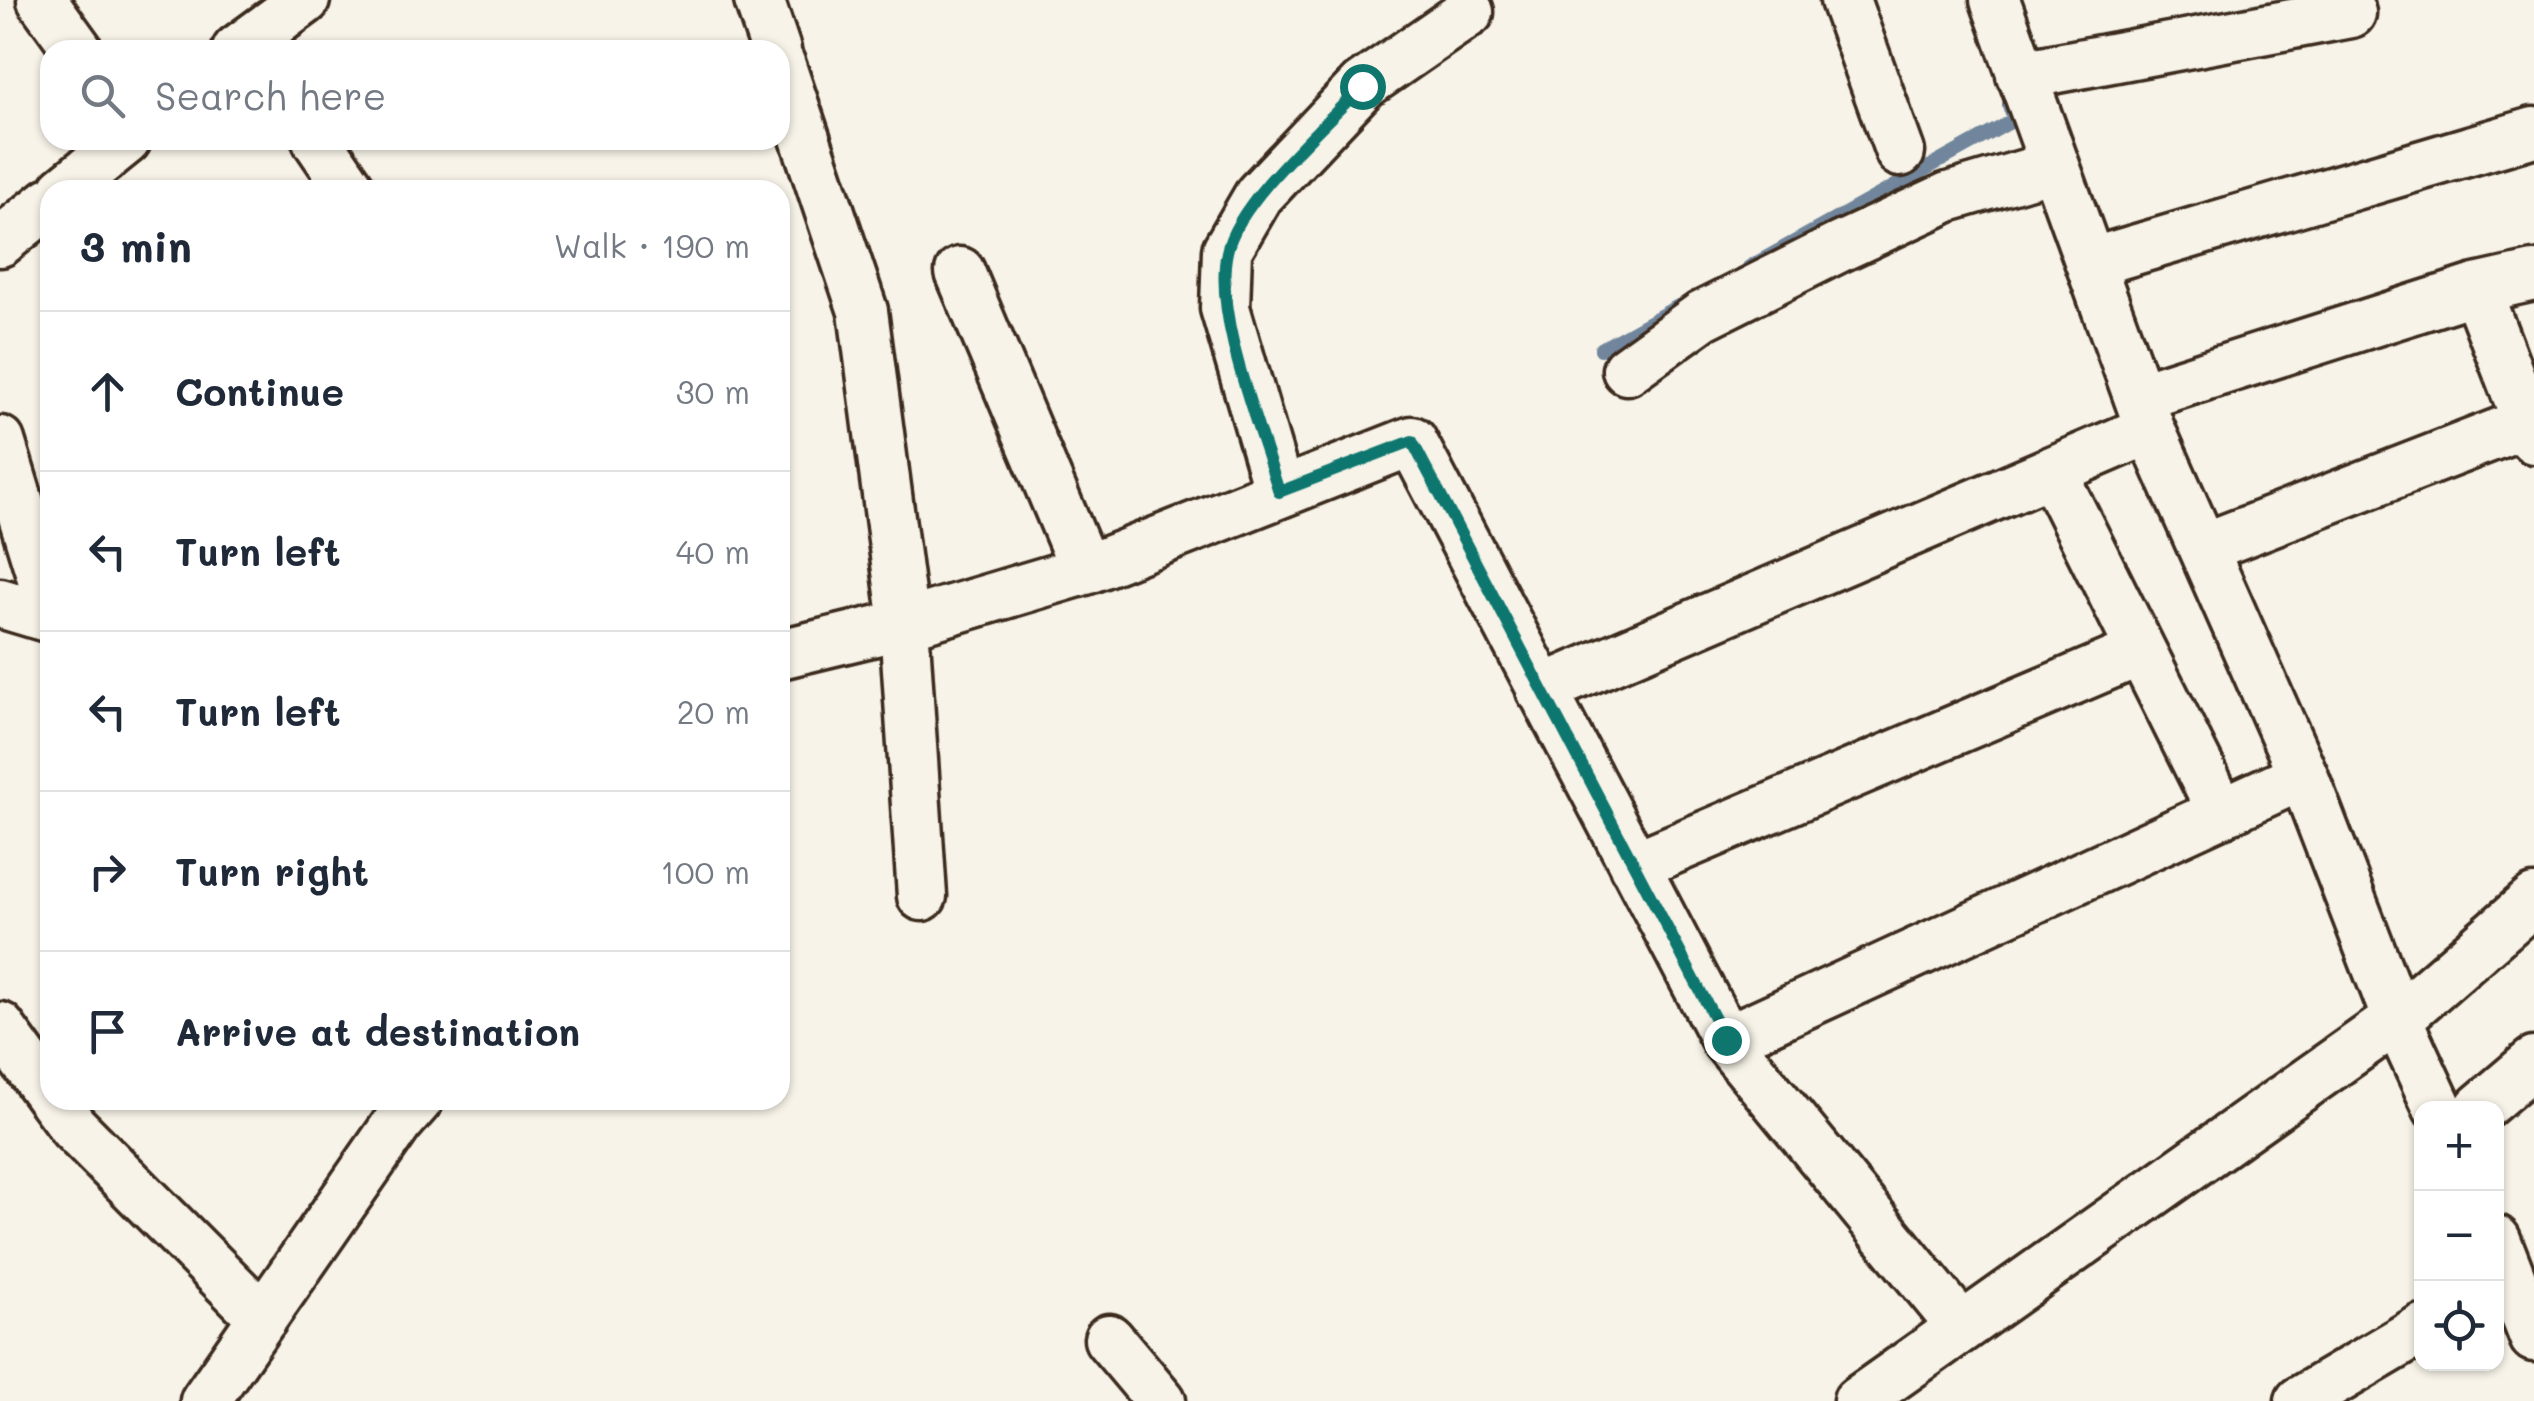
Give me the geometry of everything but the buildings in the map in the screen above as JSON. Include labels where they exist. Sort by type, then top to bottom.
[{"type":"street","points":[[42,0],[71,40]]},
{"type":"street","points":[[255,40],[305,0]]},
{"type":"street","points":[[759,0],[773,40]]},
{"type":"street","points":[[1845,0],[1900,152]]},
{"type":"street","points":[[1995,0],[2146,413],[2303,776],[2397,1019],[2435,1101]]},
{"type":"street","points":[[1279,492],[1225,308],[1227,250],[1258,195],[1362,86],[1469,12]]},
{"type":"street","points":[[2021,75],[2351,13]]},
{"type":"street","points":[[790,93],[863,311],[904,624],[922,896]]},
{"type":"street","points":[[2090,263],[2534,132]]},
{"type":"street","points":[[76,180],[114,150]]},
{"type":"street","points":[[324,150],[343,180]]},
{"type":"street","points":[[1628,370],[1702,316],[1840,247],[1948,197],[2053,166]]},
{"type":"street","points":[[0,242],[40,210]]},
{"type":"street","points":[[960,272],[1085,570]]},
{"type":"street","points":[[1541,690],[2052,472],[2146,413],[2476,288],[2534,276]]},
{"type":"street","points":[[2203,548],[2531,430],[2476,288]]},
{"type":"street","points":[[0,441],[40,571]]},
{"type":"street","points":[[790,652],[904,624],[1085,570],[1412,441],[1726,1040],[1960,1325]]},
{"type":"street","points":[[2052,472],[2222,813]]},
{"type":"street","points":[[0,603],[40,615]]},
{"type":"street","points":[[1634,866],[2142,651]]},
{"type":"street","points":[[1726,1040],[2303,776]]},
{"type":"street","points":[[1858,1401],[1960,1325],[2397,1019],[2534,900]]},
{"type":"street","points":[[0,1027],[40,1074]]},
{"type":"street","points":[[2488,1101],[2534,1062]]},
{"type":"street","points":[[71,1110],[262,1318]]},
{"type":"street","points":[[205,1401],[394,1110]]},
{"type":"street","points":[[2510,1266],[2534,1336]]},
{"type":"street","points":[[2300,1401],[2414,1334]]},
{"type":"street","points":[[1109,1340],[1161,1401]]},
{"type":"waterway","points":[[1749,267],[2014,120],[2009,105]]},
{"type":"waterway","points":[[1601,349],[1678,306]]},
{"type":"route","points":[[1362,86],[1258,195],[1227,250],[1225,308],[1279,492],[1412,441],[1726,1040]]}]
